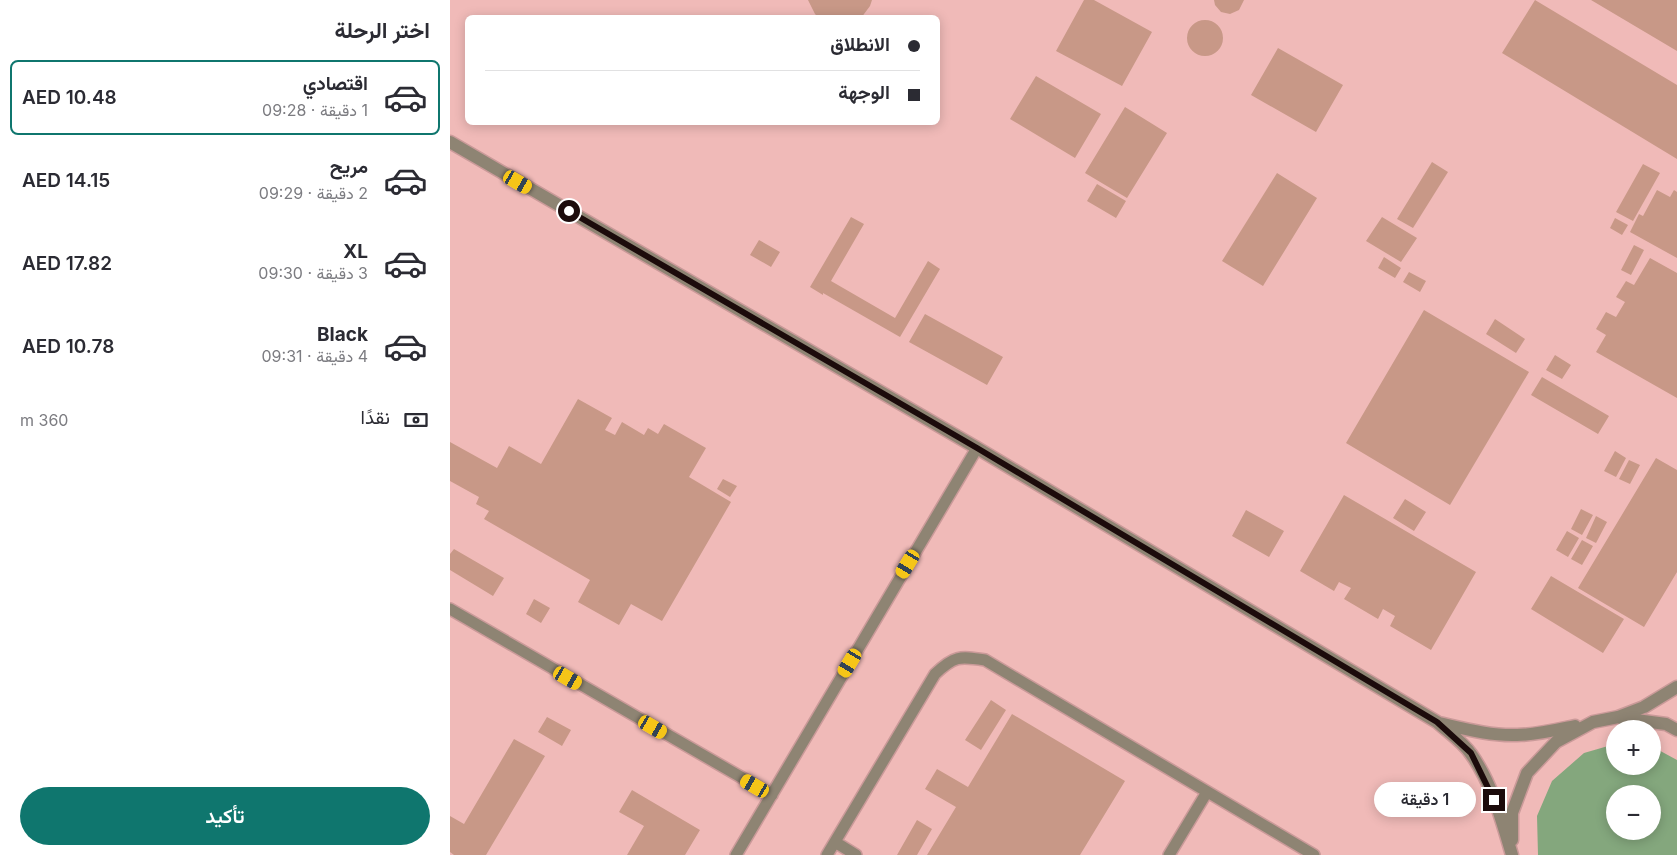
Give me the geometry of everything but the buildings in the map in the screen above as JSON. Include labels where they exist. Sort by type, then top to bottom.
[{"type":"street","points":[[450,142],[977,448],[1437,722],[1471,753],[1488,785],[1500,815],[1512,855]]},
{"type":"street","points":[[1437,722],[1477,732],[1517,736],[1553,731],[1618,717],[1644,707],[1677,687]]},
{"type":"street","points":[[1618,717],[1666,724],[1677,730]]},
{"type":"street","points":[[1512,855],[1512,813],[1527,773],[1556,742],[1593,722]]},
{"type":"lane","points":[[736,855],[977,448]]},
{"type":"lane","points":[[450,609],[772,795]]},
{"type":"lane","points":[[826,855],[935,674],[947,662],[962,657],[985,660],[1314,855]]},
{"type":"lane","points":[[1169,855],[1207,792]]},
{"type":"lane","points":[[834,842],[856,855]]},
{"type":"green space","points":[[1606,747],[1606,775],[1661,775],[1661,751],[1677,760],[1677,855],[1538,855],[1537,816],[1552,781],[1584,753]]},
{"type":"route","points":[[569,211],[977,448],[1437,722],[1471,753],[1494,800]]}]
